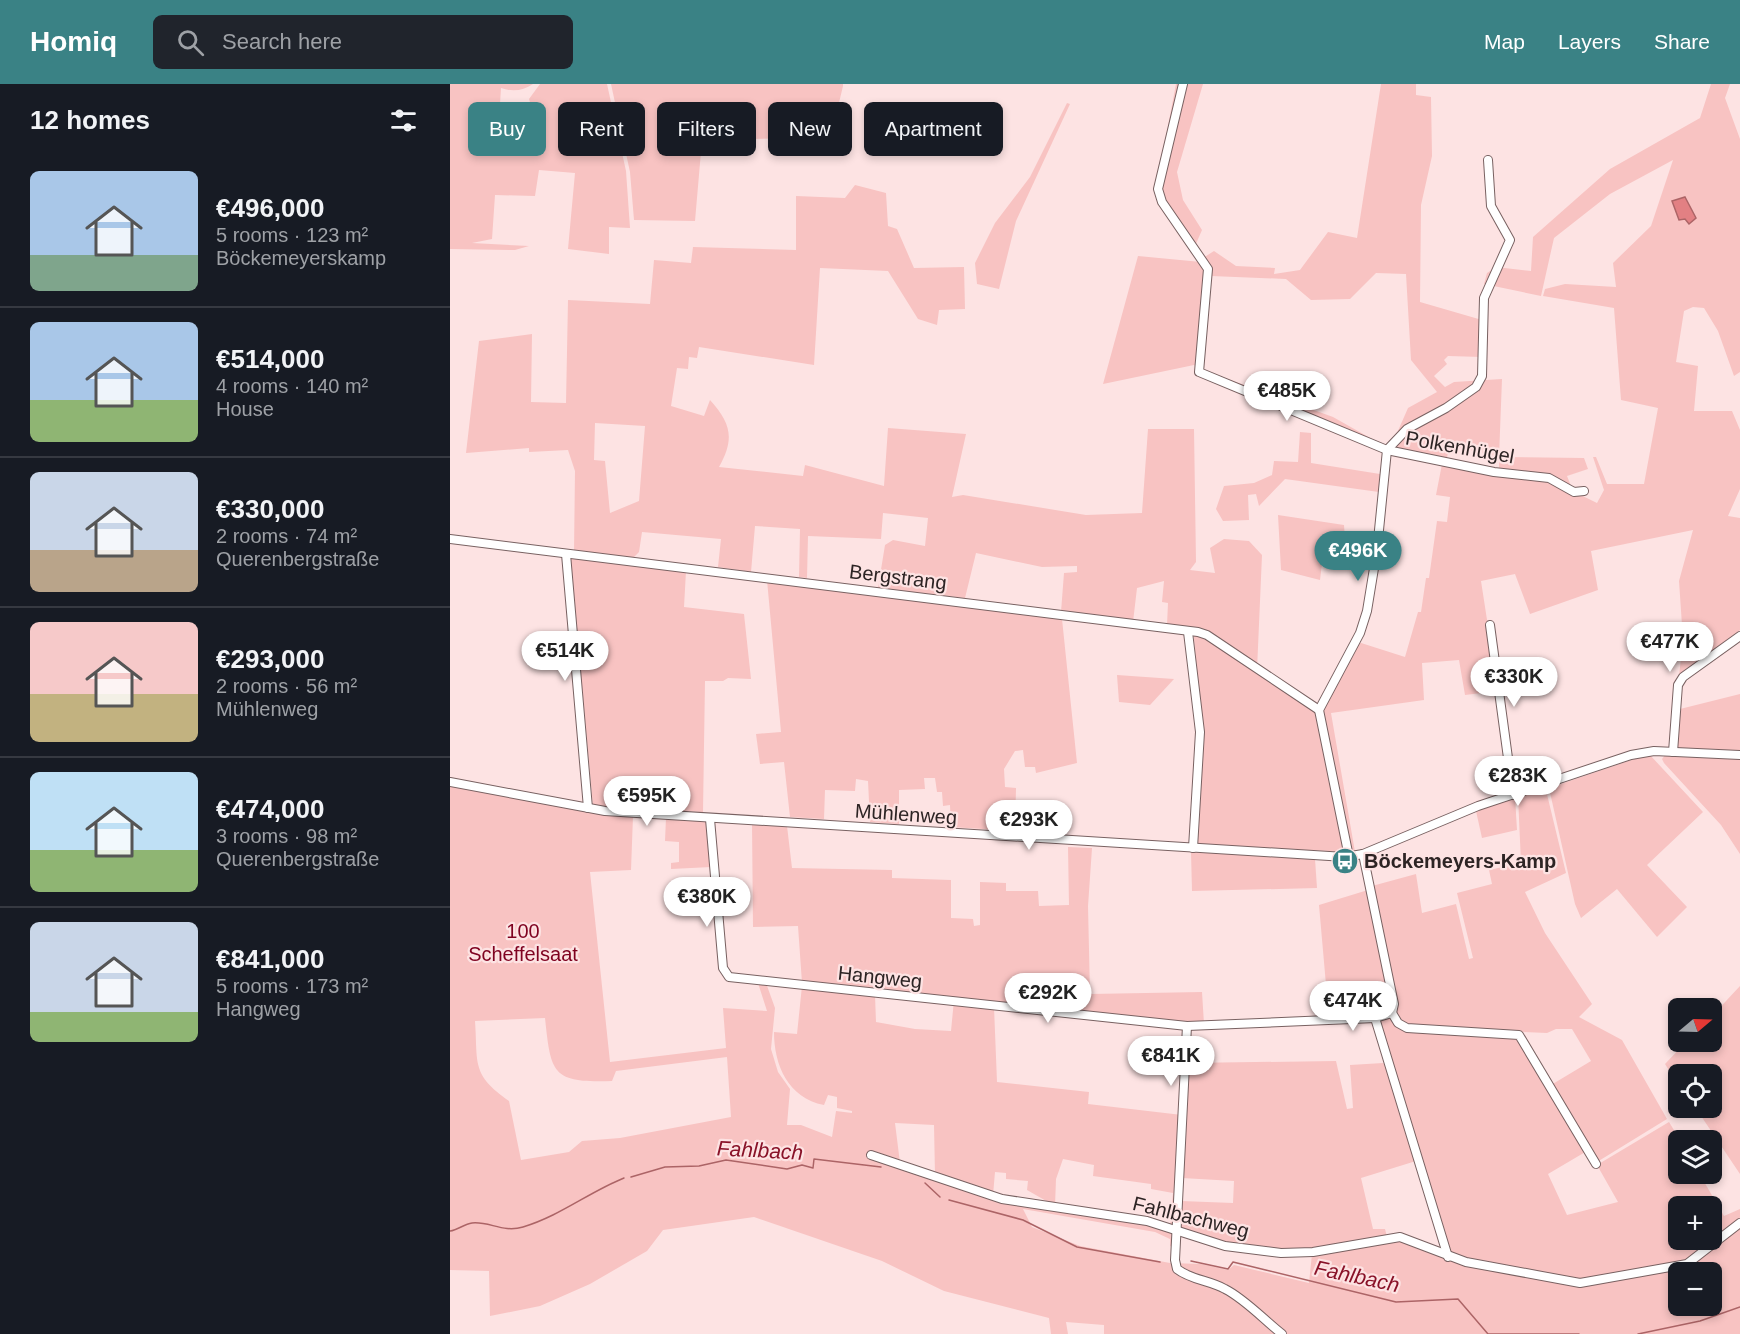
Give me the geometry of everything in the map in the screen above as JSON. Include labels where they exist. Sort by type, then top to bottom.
[{"type":"street","points":[[1183,84],[1158,189],[1162,202],[1208,269],[1199,372],[1387,450],[1377,550],[1367,611],[1360,633],[1319,710],[1349,857]]},
{"type":"street","name":"Polkenhügel","points":[[1387,450],[1407,429],[1462,399],[1476,387],[1482,376],[1484,298],[1510,240],[1491,206],[1488,160]]},
{"type":"street","name":"Polkenhügel","points":[[1387,450],[1494,472],[1549,477],[1574,492],[1584,491]]},
{"type":"street","name":"Bergstrang","points":[[450,539],[870,590],[1207,635],[1319,710]]},
{"type":"street","points":[[566,554],[588,808]]},
{"type":"street","points":[[1490,625],[1513,795]]},
{"type":"street","points":[[1188,632],[1200,732],[1193,848]]},
{"type":"street","points":[[1673,752],[1678,685],[1683,677],[1740,636]]},
{"type":"street","name":"Mühlenweg","points":[[450,782],[588,808],[710,819],[1349,857],[1363,854],[1474,808],[1631,755],[1654,751],[1740,755]]},
{"type":"street","name":"Hangweg","points":[[710,819],[723,968],[729,977],[1187,1026],[1329,1021],[1375,1018],[1392,1013]]},
{"type":"street","points":[[1363,854],[1394,1004],[1392,1013],[1398,1023],[1407,1028],[1519,1035],[1596,1164]]},
{"type":"street","points":[[1375,1018],[1449,1257]]},
{"type":"street","points":[[1187,1026],[1175,1260],[1177,1269],[1188,1277],[1204,1280],[1227,1290],[1282,1334]]},
{"type":"street","name":"Fahlbachweg","points":[[871,1155],[1002,1199],[1147,1221],[1225,1245],[1281,1253],[1313,1252],[1400,1236],[1449,1257],[1475,1264],[1580,1283],[1687,1264],[1740,1223]]},
{"type":"green space","points":[[450,84],[533,84],[517,90],[501,88],[500,102],[468,102],[468,156],[546,156],[546,102],[530,102],[529,99],[540,84],[607,84],[611,102],[558,102],[558,156],[623,156],[630,228],[609,227],[609,254],[568,249],[575,173],[539,170],[535,196],[495,195],[492,239],[472,243],[529,246],[515,250],[450,249]]},
{"type":"green space","points":[[611,84],[843,84],[839,102],[768,102],[768,139],[756,139],[756,102],[657,102],[657,156],[701,156],[695,221],[634,220],[627,156],[645,156],[645,102],[615,102]]},
{"type":"green space","points":[[1176,84],[1203,84],[1177,172],[1183,200],[1202,230],[1195,246],[1203,258],[1214,251],[1236,266],[1275,268],[1274,274],[1300,270],[1328,232],[1357,238],[1381,84],[1416,84],[1416,95],[1431,97],[1432,156],[1421,205],[1420,302],[1482,320],[1482,357],[1448,356],[1444,360],[1447,364],[1434,376],[1445,387],[1454,382],[1502,379],[1499,457],[1450,446],[1446,461],[1390,449],[1408,408],[1437,392],[1411,360],[1406,274],[1376,273],[1350,299],[1311,300],[1286,279],[1211,276],[1200,369],[1333,417],[1372,439],[1372,443],[1201,371],[1194,365],[1103,384],[1138,256],[1201,262],[1156,189]]},
{"type":"green space","points":[[1711,84],[1730,84],[1725,98],[1740,139],[1740,372],[1734,376],[1718,331],[1704,308],[1693,307],[1684,311],[1676,362],[1698,366],[1694,411],[1732,411],[1740,430],[1740,489],[1728,516],[1740,518],[1740,630],[1679,676],[1683,640],[1679,581],[1693,530],[1591,551],[1598,590],[1530,614],[1515,574],[1481,581],[1498,691],[1465,695],[1459,660],[1422,663],[1424,700],[1331,713],[1355,852],[1195,846],[1203,735],[1193,629],[1167,625],[1168,603],[1162,602],[1164,581],[1137,588],[1133,622],[1061,612],[1064,573],[1077,572],[1077,566],[1042,567],[976,553],[965,598],[878,588],[885,545],[893,540],[925,546],[928,518],[883,513],[881,539],[808,536],[807,578],[799,577],[800,529],[755,526],[751,572],[718,567],[721,539],[642,532],[639,552],[633,558],[574,552],[575,471],[568,450],[529,452],[529,448],[466,453],[479,341],[532,334],[531,402],[566,403],[568,300],[650,304],[654,260],[691,263],[693,247],[796,250],[796,196],[845,198],[855,185],[886,193],[888,226],[897,229],[914,268],[964,267],[965,309],[939,310],[937,325],[918,319],[888,271],[820,268],[814,365],[699,347],[697,358],[689,357],[688,369],[677,368],[671,406],[704,416],[710,400],[723,416],[729,440],[719,467],[803,476],[805,465],[884,486],[888,428],[966,434],[952,497],[963,495],[1086,515],[1142,513],[1148,429],[1194,429],[1196,562],[1190,570],[1215,573],[1210,548],[1224,539],[1249,541],[1262,555],[1257,670],[1322,709],[1358,642],[1405,657],[1418,612],[1421,612],[1426,578],[1429,578],[1437,521],[1447,522],[1450,497],[1436,495],[1442,464],[1499,474],[1499,457],[1584,458],[1588,469],[1567,476],[1571,486],[1553,476],[1548,479],[1597,503],[1604,490],[1593,457],[1596,457],[1607,484],[1644,484],[1658,408],[1621,400],[1614,308],[1543,296],[1545,289],[1565,284],[1616,287],[1613,263],[1651,226],[1673,160],[1610,194],[1554,238],[1541,296],[1484,284],[1487,273],[1496,267],[1531,271],[1533,237],[1610,169],[1700,118]],"holes":[[[595,423],[645,426],[639,501],[610,513],[605,461],[594,460]]]},
{"type":"green space","points":[[1067,103],[1070,104],[1016,221],[999,289],[977,284],[975,263],[995,223],[1030,177]]},
{"type":"green space","points":[[1300,432],[1311,433],[1311,463],[1380,474],[1379,492],[1285,479],[1259,506],[1256,494],[1248,495],[1249,520],[1223,521],[1216,509],[1224,486],[1254,483],[1272,475],[1274,461],[1298,462]]},
{"type":"green space","points":[[1278,515],[1344,525],[1345,539],[1325,539],[1320,580],[1281,570]]},
{"type":"green space","points":[[570,558],[686,571],[684,607],[744,614],[751,679],[728,678],[723,681],[705,681],[703,812],[593,806]]},
{"type":"green space","points":[[767,580],[1062,619],[1077,763],[1036,773],[1035,767],[1025,767],[1023,750],[1015,751],[1004,769],[1005,787],[1016,788],[1015,831],[951,827],[950,805],[943,806],[942,792],[937,792],[935,778],[924,778],[925,789],[899,790],[899,824],[870,822],[868,781],[856,779],[855,791],[825,790],[824,819],[790,817],[784,762],[760,764],[756,734],[781,732]]},
{"type":"green space","points":[[1117,675],[1174,679],[1150,705],[1119,702]]},
{"type":"green space","points":[[1740,694],[1740,752],[1675,748],[1680,709]]},
{"type":"green space","points":[[1649,754],[1703,812],[1647,865],[1687,907],[1657,937],[1617,889],[1581,918],[1575,904],[1549,788]]},
{"type":"green space","points":[[1666,754],[1740,759],[1740,854],[1721,825],[1664,763],[1662,759]]},
{"type":"green space","name":"100 Scheffelsaat","points":[[450,785],[633,816],[631,870],[590,872],[610,1062],[726,1048],[723,1008],[767,1011],[758,983],[766,983],[775,1008],[771,1049],[778,1072],[790,1089],[787,1125],[801,1125],[832,1137],[836,1111],[852,1113],[852,1111],[837,1108],[837,1097],[828,1095],[824,1105],[801,1095],[792,1088],[780,1068],[777,1056],[774,1032],[797,1034],[802,986],[875,995],[876,1022],[915,1029],[951,1031],[954,1000],[802,983],[798,926],[753,927],[752,823],[787,826],[792,868],[892,870],[892,878],[951,880],[951,918],[973,919],[974,926],[980,925],[980,882],[1006,883],[1006,891],[1038,891],[1039,906],[1069,905],[1068,847],[1092,848],[1088,906],[1090,994],[1202,992],[1204,1024],[994,1007],[997,1082],[1089,1092],[1088,1104],[1182,1115],[1187,1063],[1336,1061],[1347,1109],[1353,1108],[1350,1065],[1383,1063],[1387,1066],[1416,1161],[1361,1178],[1373,1229],[1385,1229],[1387,1237],[1293,1252],[1255,1249],[1216,1242],[1179,1232],[1181,1201],[1233,1203],[1234,1181],[1182,1178],[1177,1231],[1170,1227],[1173,1193],[1151,1189],[1151,1184],[1093,1176],[1094,1165],[1063,1159],[1056,1179],[1055,1206],[1027,1190],[1028,1181],[1006,1179],[1006,1173],[995,1172],[993,1195],[935,1175],[934,1125],[895,1123],[900,1163],[1002,1200],[1158,1225],[1177,1233],[1175,1248],[1170,1246],[1170,1239],[1155,1232],[1023,1209],[1032,1227],[1080,1246],[1170,1263],[1201,1264],[1228,1270],[1234,1265],[1309,1283],[1312,1254],[1399,1239],[1448,1258],[1581,1284],[1668,1271],[1668,1316],[1722,1316],[1722,1262],[1692,1262],[1708,1250],[1722,1250],[1722,1239],[1740,1225],[1740,1334],[1104,1334],[1104,1325],[1066,1322],[1068,1334],[1051,1334],[1049,1318],[944,1291],[882,1261],[754,1217],[663,1230],[647,1251],[590,1284],[540,1306],[490,1316],[489,1271],[450,1270]],"holes":[[[545,1018],[550,1052],[558,1071],[566,1077],[592,1081],[612,1081],[616,1071],[727,1057],[731,1117],[620,1138],[582,1141],[569,1152],[521,1160],[509,1101],[488,1083],[479,1067],[475,1021]]]},
{"type":"green space","points":[[1545,786],[1566,873],[1525,892],[1545,933],[1592,1004],[1579,1017],[1622,1040],[1667,1119],[1597,1162],[1551,1085],[1591,1061],[1572,1029],[1556,1029],[1547,1033],[1408,1027],[1393,1013],[1372,886],[1416,874],[1422,913],[1456,904],[1469,959],[1473,958],[1457,893],[1492,884],[1489,870],[1521,863],[1518,796]]},
{"type":"green space","points":[[1515,797],[1517,830],[1482,838],[1476,811]]},
{"type":"green space","points":[[666,818],[707,822],[711,867],[671,869],[671,863],[679,862],[679,842],[665,841]]},
{"type":"green space","points":[[1191,852],[1315,859],[1317,888],[1192,891]]},
{"type":"green space","points":[[1368,890],[1393,1005],[1391,1012],[1329,1019],[1319,905]]},
{"type":"green space","points":[[1740,986],[1740,1174],[1722,1147],[1722,1130],[1710,1130],[1702,1118],[1722,1118],[1722,1064],[1668,1064],[1668,1069],[1665,1064],[1676,1052],[1722,1052],[1722,1005]]},
{"type":"green space","points":[[1392,1017],[1397,1024],[1518,1036],[1587,1151],[1548,1174],[1567,1215],[1618,1202],[1597,1165],[1669,1122],[1674,1130],[1668,1130],[1668,1184],[1705,1184],[1712,1196],[1668,1196],[1668,1250],[1703,1250],[1687,1262],[1668,1262],[1668,1265],[1580,1281],[1450,1255],[1377,1021]]},
{"type":"green space","points":[[1740,1209],[1740,1222],[1722,1236],[1722,1213],[1724,1216]]},
{"type":"shaded area","points":[[1685,197],[1696,218],[1689,224],[1685,219],[1679,220],[1672,201]]},
{"type":"waterway","name":"Fahlbach","points":[[631,1177],[665,1167],[699,1166],[726,1160],[787,1169],[802,1165],[813,1168],[814,1159],[881,1167]]},
{"type":"waterway","name":"Fahlbach","points":[[450,1231],[472,1223],[509,1229],[523,1227],[549,1217],[624,1178]]},
{"type":"waterway","name":"Fahlbach","points":[[925,1183],[940,1197]]},
{"type":"waterway","points":[[949,1200],[1023,1220],[1077,1247],[1160,1262]]},
{"type":"waterway","name":"Fahlbach","points":[[1191,1261],[1228,1269],[1233,1262],[1396,1302],[1458,1299],[1488,1334],[1579,1334]]},
{"type":"waterway","name":"Fahlbach","points":[[1638,1334],[1700,1321],[1740,1307]]},
{"type":"place","name":"Böckemeyers-Kamp","points":[[1345,861]]}]
